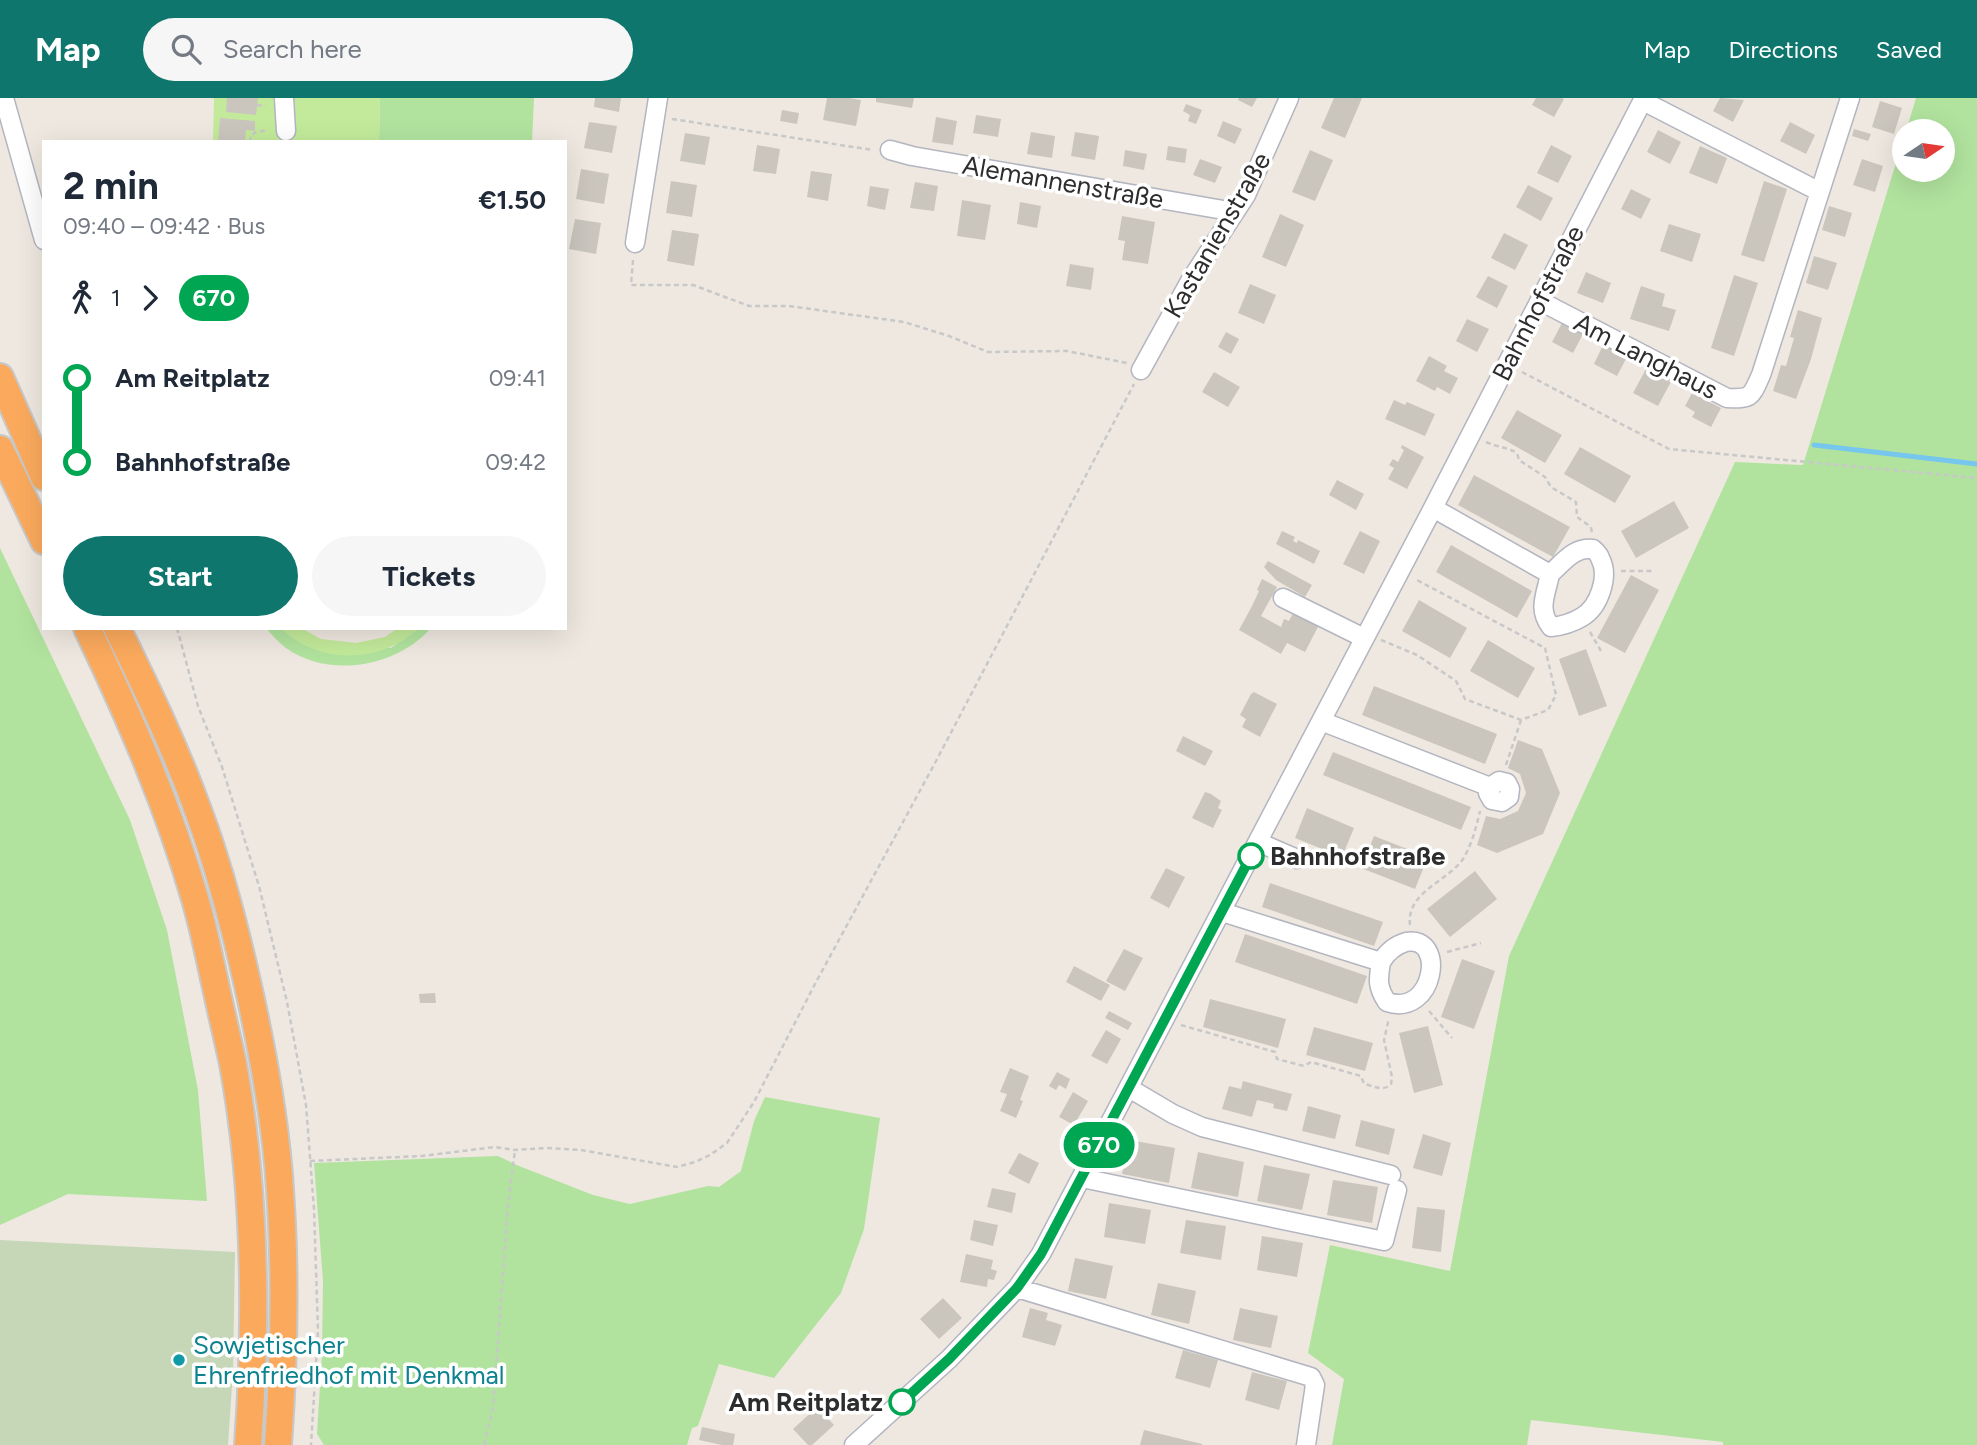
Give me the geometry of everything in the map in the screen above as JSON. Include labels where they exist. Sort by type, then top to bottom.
[{"type":"highway","points":[[0,377],[42,472]]},
{"type":"highway","points":[[0,449],[42,537]]},
{"type":"highway","points":[[88,630],[122,702],[173,831],[196,900],[233,1065],[250,1197],[254,1304],[248,1445]]},
{"type":"highway","points":[[118,630],[176,752],[200,815],[239,944],[260,1037],[280,1189],[284,1312],[278,1445]]},
{"type":"street","points":[[4,98],[39,208],[42,227]]},
{"type":"street","points":[[284,98],[286,131]]},
{"type":"street","points":[[635,243],[658,98]]},
{"type":"street","name":"Kastanienstraße","points":[[1141,370],[1189,281],[1246,195],[1289,98]]},
{"type":"street","name":"Am Langhaus","points":[[1540,301],[1727,398],[1744,398],[1753,393],[1850,98]]},
{"type":"street","points":[[1644,99],[1820,192]]},
{"type":"street","name":"Bahnhofstraße","points":[[865,1442],[1017,1288],[1041,1254],[1433,508],[1644,99]]},
{"type":"street","name":"Alemannenstraße","points":[[890,150],[1236,212]]},
{"type":"street","points":[[1433,508],[1550,574]]},
{"type":"street","points":[[1583,548],[1593,549],[1601,558],[1604,570],[1602,588],[1596,602],[1585,615],[1565,625],[1550,627],[1542,609],[1550,574],[1574,551],[1583,548]]},
{"type":"street","points":[[1283,598],[1365,636]]},
{"type":"street","points":[[1321,721],[1495,789]]},
{"type":"street","points":[[1258,842],[1297,859]]},
{"type":"street","points":[[1222,912],[1381,962]]},
{"type":"street","points":[[1417,942],[1430,953],[1432,969],[1423,993],[1415,1001],[1400,1006],[1387,1002],[1379,990],[1381,962],[1386,954],[1400,944],[1417,942]]},
{"type":"street","points":[[1082,1178],[1384,1241],[1394,1182],[1202,1128],[1129,1088]]},
{"type":"street","points":[[1017,1288],[1311,1377],[1315,1385],[1306,1445]]},
{"type":"path","points":[[655,117],[890,150]]},
{"type":"path","points":[[248,140],[251,130]]},
{"type":"path","points":[[251,135],[258,131],[286,131]]},
{"type":"path","points":[[310,1161],[422,1156],[495,1147],[515,1150],[581,1150],[677,1167],[695,1163],[727,1143],[754,1102],[820,974],[942,751],[1141,370],[1127,362],[1067,351],[988,352],[904,321],[789,306],[749,306],[693,285],[631,285],[635,243]]},
{"type":"path","points":[[1506,364],[1669,449],[1977,478]]},
{"type":"path","points":[[1471,434],[1496,447],[1507,447],[1517,453],[1519,460],[1576,502],[1577,517],[1591,527],[1593,549]]},
{"type":"path","points":[[1604,570],[1655,571]]},
{"type":"path","points":[[1365,636],[1417,655],[1456,681],[1465,699],[1521,720],[1548,710],[1556,695],[1545,648],[1400,571]]},
{"type":"path","points":[[1581,617],[1601,651]]},
{"type":"path","points":[[1481,943],[1443,953],[1417,942],[1409,921],[1412,905],[1429,888],[1452,872],[1471,844],[1481,807],[1502,775],[1521,720]]},
{"type":"path","points":[[1418,998],[1452,1038]]},
{"type":"path","points":[[1164,1020],[1275,1052],[1277,1059],[1304,1066],[1311,1062],[1361,1076],[1364,1084],[1382,1089],[1391,1084],[1392,1077],[1384,1040],[1392,1004]]},
{"type":"path","points":[[484,1445],[492,1409],[508,1205],[515,1150]]},
{"type":"green space","points":[[214,98],[380,98],[379,140],[213,140]]},
{"type":"green space","points":[[380,98],[534,98],[532,140],[379,140]]},
{"type":"green space","points":[[1916,98],[1977,98],[1977,1445],[1723,1445],[1723,1442],[1531,1420],[1527,1445],[1332,1445],[1344,1379],[1308,1353],[1330,1245],[1450,1271],[1509,956],[1735,462],[1803,465],[1892,176],[1892,182],[1955,182],[1955,119],[1910,119]]},
{"type":"green space","points":[[0,548],[130,820],[167,930],[198,1090],[207,1201],[68,1194],[0,1225]]},
{"type":"green space","points":[[268,630],[284,630],[303,644],[391,648],[416,630],[429,630],[400,652],[382,660],[342,666],[303,658]]},
{"type":"green space","points":[[284,630],[305,630],[321,639],[356,643],[385,637],[395,630],[416,630],[404,640],[368,654],[331,654],[296,640]]},
{"type":"green space","points":[[765,1097],[880,1118],[864,1229],[841,1293],[774,1378],[719,1364],[698,1426],[692,1428],[687,1445],[324,1445],[317,1434],[323,1281],[314,1163],[498,1156],[593,1195],[630,1204],[708,1186],[719,1187],[741,1171],[754,1121]]},
{"type":"green space","points":[[0,1240],[235,1252],[233,1371],[228,1445],[0,1445]]},
{"type":"building","points":[[227,98],[258,98],[256,115],[226,112]]},
{"type":"building","points":[[595,98],[621,98],[619,112],[594,107]]},
{"type":"building","points":[[827,98],[861,100],[856,126],[823,120]]},
{"type":"building","points":[[876,98],[914,98],[912,108],[876,102]]},
{"type":"building","points":[[1257,98],[1252,107],[1238,100]]},
{"type":"building","points":[[1334,98],[1362,98],[1345,138],[1321,128]]},
{"type":"building","points":[[1536,98],[1564,99],[1554,117],[1532,105]]},
{"type":"building","points":[[1720,98],[1744,100],[1733,122],[1713,111]]},
{"type":"building","points":[[1880,101],[1902,108],[1899,119],[1892,119],[1892,133],[1872,127]]},
{"type":"building","points":[[1186,104],[1202,110],[1196,124],[1188,121],[1190,115],[1183,111]]},
{"type":"building","points":[[782,110],[799,113],[797,124],[780,121]]},
{"type":"building","points":[[976,115],[1001,119],[998,137],[973,133]]},
{"type":"building","points":[[936,117],[957,121],[953,145],[932,142]]},
{"type":"building","points":[[220,118],[255,121],[255,131],[246,130],[245,140],[218,140]]},
{"type":"building","points":[[1223,121],[1242,129],[1235,144],[1217,136]]},
{"type":"building","points":[[589,122],[617,126],[612,153],[584,148]]},
{"type":"building","points":[[1790,122],[1815,135],[1806,154],[1780,141]]},
{"type":"building","points":[[1854,129],[1871,134],[1868,141],[1852,136]]},
{"type":"building","points":[[1658,130],[1681,142],[1670,164],[1647,152]]},
{"type":"building","points":[[1031,132],[1055,136],[1052,158],[1027,154]]},
{"type":"building","points":[[1075,132],[1099,136],[1095,160],[1071,156]]},
{"type":"building","points":[[685,133],[710,137],[705,165],[680,161]]},
{"type":"building","points":[[757,145],[780,149],[776,174],[753,171]]},
{"type":"building","points":[[1551,145],[1572,156],[1558,183],[1537,173]]},
{"type":"building","points":[[1168,146],[1187,149],[1185,163],[1166,160]]},
{"type":"building","points":[[1700,146],[1727,158],[1717,184],[1689,173]]},
{"type":"building","points":[[1125,150],[1147,154],[1144,170],[1123,166]]},
{"type":"building","points":[[1310,150],[1333,160],[1315,201],[1292,192]]},
{"type":"building","points":[[1200,159],[1222,167],[1215,183],[1193,175]]},
{"type":"building","points":[[1862,159],[1883,166],[1875,192],[1853,185]]},
{"type":"building","points":[[581,169],[609,174],[604,204],[576,199]]},
{"type":"building","points":[[811,171],[832,174],[828,201],[807,197]]},
{"type":"building","points":[[671,181],[697,185],[692,217],[666,213]]},
{"type":"building","points":[[1764,181],[1787,189],[1764,262],[1741,255]]},
{"type":"building","points":[[915,182],[938,186],[934,211],[910,208]]},
{"type":"building","points":[[1528,185],[1553,198],[1541,221],[1516,207]]},
{"type":"building","points":[[870,186],[889,189],[885,210],[867,206]]},
{"type":"building","points":[[1631,189],[1651,199],[1641,219],[1621,209]]},
{"type":"building","points":[[962,200],[991,205],[985,240],[957,236]]},
{"type":"building","points":[[1020,202],[1041,206],[1037,228],[1017,224]]},
{"type":"building","points":[[1829,206],[1852,213],[1845,237],[1822,230]]},
{"type":"building","points":[[1280,214],[1304,225],[1286,267],[1262,257]]},
{"type":"building","points":[[1122,216],[1155,222],[1148,264],[1122,260],[1125,241],[1118,240]]},
{"type":"building","points":[[575,219],[601,223],[596,254],[569,249]]},
{"type":"building","points":[[1669,224],[1701,234],[1692,262],[1660,251]]},
{"type":"building","points":[[672,230],[699,234],[694,266],[667,261]]},
{"type":"building","points":[[1504,233],[1528,245],[1515,270],[1491,258]]},
{"type":"building","points":[[1814,256],[1837,263],[1828,290],[1806,283]]},
{"type":"building","points":[[1070,264],[1094,268],[1091,290],[1066,286]]},
{"type":"building","points":[[1586,272],[1611,283],[1603,303],[1577,293]]},
{"type":"building","points":[[1734,275],[1758,283],[1734,356],[1711,348]]},
{"type":"building","points":[[1488,276],[1508,286],[1497,308],[1476,297]]},
{"type":"building","points":[[1250,284],[1276,295],[1264,324],[1238,313]]},
{"type":"building","points":[[1641,286],[1665,294],[1662,306],[1676,310],[1669,331],[1630,319]]},
{"type":"building","points":[[1798,310],[1822,318],[1796,399],[1773,391],[1781,365],[1786,366],[1794,338],[1790,337]]},
{"type":"building","points":[[1467,319],[1489,329],[1477,352],[1456,341]]},
{"type":"building","points":[[1562,323],[1583,334],[1573,353],[1552,342]]},
{"type":"building","points":[[1226,332],[1239,339],[1231,354],[1218,347]]},
{"type":"building","points":[[1603,345],[1627,357],[1617,376],[1594,364]]},
{"type":"building","points":[[1429,356],[1447,366],[1444,371],[1458,378],[1450,394],[1437,387],[1435,391],[1416,381]]},
{"type":"building","points":[[1647,367],[1672,380],[1658,406],[1633,393]]},
{"type":"building","points":[[1214,372],[1240,387],[1228,407],[1202,392]]},
{"type":"building","points":[[1692,393],[1721,408],[1711,427],[1692,417],[1695,412],[1685,406]]},
{"type":"building","points":[[1394,400],[1405,405],[1407,402],[1435,414],[1425,436],[1385,419]]},
{"type":"building","points":[[1517,410],[1562,435],[1545,463],[1501,438]]},
{"type":"building","points":[[1402,445],[1424,457],[1407,489],[1388,479],[1394,468],[1389,465],[1393,459],[1398,462],[1404,450]]},
{"type":"building","points":[[1580,447],[1631,476],[1615,503],[1564,474]]},
{"type":"building","points":[[1474,475],[1570,527],[1553,557],[1458,505]]},
{"type":"building","points":[[1337,480],[1364,494],[1356,510],[1329,495]]},
{"type":"building","points":[[1674,501],[1689,528],[1636,558],[1621,531]]},
{"type":"building","points":[[1282,531],[1295,537],[1293,541],[1297,543],[1298,540],[1320,551],[1314,564],[1276,544]]},
{"type":"building","points":[[1360,531],[1380,541],[1364,574],[1343,564]]},
{"type":"building","points":[[1451,545],[1532,591],[1517,618],[1436,572]]},
{"type":"building","points":[[1268,561],[1312,585],[1305,597],[1276,580],[1264,567]]},
{"type":"building","points":[[1631,575],[1659,590],[1625,653],[1597,638]]},
{"type":"building","points":[[1262,579],[1277,587],[1261,616],[1281,627],[1284,619],[1289,621],[1295,609],[1320,623],[1305,652],[1287,643],[1281,654],[1239,630],[1259,591],[1257,590]]},
{"type":"building","points":[[1419,600],[1467,628],[1450,658],[1402,631]]},
{"type":"building","points":[[1488,640],[1535,668],[1518,698],[1470,671]]},
{"type":"building","points":[[1586,649],[1607,706],[1579,716],[1559,659]]},
{"type":"building","points":[[1374,686],[1497,734],[1485,764],[1362,715]]},
{"type":"building","points":[[1254,692],[1277,704],[1260,737],[1242,727],[1246,719],[1240,715]]},
{"type":"building","points":[[1183,736],[1213,751],[1205,766],[1176,751]]},
{"type":"building","points":[[1518,740],[1542,749],[1560,793],[1543,834],[1497,853],[1477,845],[1486,816],[1500,819],[1518,811],[1526,793],[1520,774],[1508,768]]},
{"type":"building","points":[[1333,752],[1471,807],[1461,830],[1323,775]]},
{"type":"building","points":[[1205,792],[1221,801],[1218,808],[1222,810],[1213,828],[1192,818]]},
{"type":"building","points":[[1307,808],[1354,828],[1342,857],[1295,838]]},
{"type":"building","points":[[1374,836],[1428,857],[1415,889],[1361,868]]},
{"type":"building","points":[[1166,868],[1185,877],[1169,908],[1150,898]]},
{"type":"building","points":[[1475,871],[1497,899],[1450,937],[1427,909]]},
{"type":"building","points":[[1270,883],[1383,922],[1374,946],[1262,907]]},
{"type":"building","points":[[1245,934],[1367,976],[1357,1004],[1235,962]]},
{"type":"building","points":[[1124,949],[1143,958],[1125,991],[1106,981]]},
{"type":"building","points":[[1462,959],[1495,971],[1474,1029],[1441,1017]]},
{"type":"building","points":[[1074,966],[1110,985],[1101,1001],[1066,982]]},
{"type":"building","points":[[435,993],[436,1003],[420,1003],[419,994]]},
{"type":"building","points":[[1210,999],[1286,1019],[1278,1048],[1203,1027]]},
{"type":"building","points":[[1109,1011],[1132,1023],[1128,1030],[1105,1018]]},
{"type":"building","points":[[1428,1026],[1443,1085],[1414,1093],[1399,1033]]},
{"type":"building","points":[[1314,1027],[1373,1043],[1365,1071],[1306,1055]]},
{"type":"building","points":[[1106,1030],[1121,1039],[1107,1064],[1091,1056]]},
{"type":"building","points":[[1010,1068],[1029,1076],[1016,1118],[1000,1111],[1007,1094],[1000,1092]]},
{"type":"building","points":[[1057,1072],[1070,1079],[1066,1089],[1059,1085],[1056,1090],[1049,1086]]},
{"type":"building","points":[[1243,1081],[1292,1094],[1287,1111],[1257,1100],[1252,1117],[1222,1109],[1229,1086],[1241,1089]]},
{"type":"building","points":[[1073,1092],[1088,1101],[1074,1125],[1059,1117]]},
{"type":"building","points":[[1308,1106],[1341,1115],[1335,1139],[1302,1131]]},
{"type":"building","points":[[1361,1120],[1395,1129],[1389,1155],[1355,1146]]},
{"type":"building","points":[[1423,1134],[1451,1143],[1442,1176],[1413,1168]]},
{"type":"building","points":[[1129,1140],[1175,1148],[1169,1183],[1122,1174]]},
{"type":"building","points":[[1198,1152],[1244,1162],[1238,1197],[1191,1188]]},
{"type":"building","points":[[1019,1153],[1039,1163],[1029,1184],[1008,1173]]},
{"type":"building","points":[[1264,1165],[1310,1174],[1302,1210],[1257,1201]]},
{"type":"building","points":[[1333,1180],[1378,1187],[1372,1223],[1327,1215]]},
{"type":"building","points":[[992,1188],[1016,1193],[1012,1213],[987,1207]]},
{"type":"building","points":[[1109,1203],[1151,1210],[1145,1244],[1104,1237]]},
{"type":"building","points":[[1417,1207],[1445,1210],[1441,1252],[1412,1248]]},
{"type":"building","points":[[974,1220],[998,1225],[993,1246],[970,1240]]},
{"type":"building","points":[[1186,1220],[1226,1226],[1221,1260],[1180,1253]]},
{"type":"building","points":[[1262,1236],[1303,1243],[1297,1277],[1257,1270]]},
{"type":"building","points":[[966,1254],[993,1260],[991,1269],[997,1271],[994,1280],[988,1279],[987,1287],[960,1282]]},
{"type":"building","points":[[1075,1258],[1113,1266],[1106,1299],[1068,1291]]},
{"type":"building","points":[[1158,1283],[1196,1291],[1189,1324],[1151,1315]]},
{"type":"building","points":[[943,1298],[962,1318],[939,1339],[920,1319]]},
{"type":"building","points":[[1030,1308],[1048,1313],[1046,1320],[1062,1325],[1055,1346],[1022,1337]]},
{"type":"building","points":[[1240,1308],[1278,1316],[1271,1348],[1233,1340]]},
{"type":"building","points":[[1183,1350],[1218,1360],[1210,1388],[1175,1378]]},
{"type":"building","points":[[1252,1372],[1287,1381],[1279,1410],[1245,1400]]},
{"type":"building","points":[[817,1407],[834,1425],[812,1445],[808,1445],[793,1429]]},
{"type":"building","points":[[702,1427],[735,1434],[733,1445],[699,1440]]},
{"type":"building","points":[[1144,1430],[1202,1444],[1202,1445],[1140,1445]]},
{"type":"waterway","points":[[1814,445],[1977,464]]},
{"type":"bus line","name":"670","points":[[902,1402],[949,1359],[1017,1288],[1041,1254],[1251,856]]},
{"type":"place","name":"Bahnhofstraße","points":[[1251,856]]},
{"type":"place","name":"Sowjetischer Ehrenfriedhof mit Denkmal","points":[[179,1360]]},
{"type":"place","name":"Am Reitplatz","points":[[902,1402]]}]
